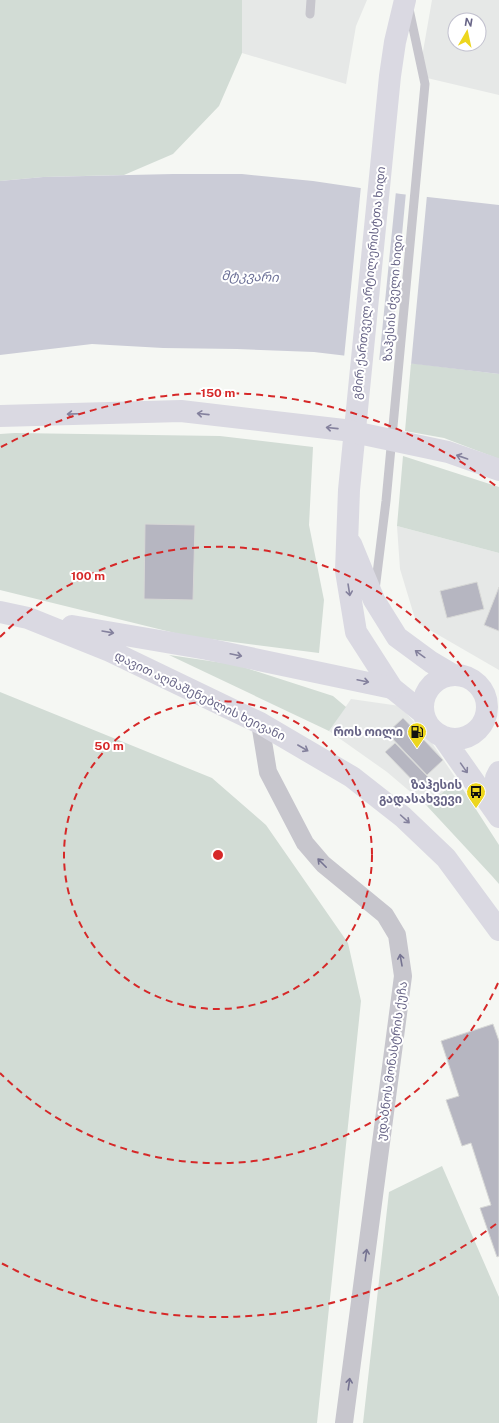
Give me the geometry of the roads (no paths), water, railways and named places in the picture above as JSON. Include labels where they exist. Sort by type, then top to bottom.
[{"type":"main road","name":"გმირ ქართველ არტილერისტთა ხიდი","points":[[348,538],[349,490],[390,76],[406,0]]},
{"type":"main road","points":[[0,416],[181,411],[344,430],[448,452],[499,470]]},
{"type":"main road","points":[[348,538],[374,600],[397,637],[431,662],[453,675]]},
{"type":"main road","points":[[348,538],[346,571],[356,632],[392,688],[423,713]]},
{"type":"main road","name":"დავით აღმაშენებლის ხეივანი","points":[[0,612],[28,618],[110,651],[260,723],[352,777],[403,817],[446,858],[499,930]]},
{"type":"main road","points":[[28,618],[207,649],[392,688]]},
{"type":"main road","points":[[461,675],[476,682],[490,693],[486,698],[487,709],[485,719],[480,728],[472,735],[462,738],[452,739],[442,736],[429,727],[423,713],[422,704],[429,687],[444,676],[461,675]]},
{"type":"main road","points":[[442,736],[499,818]]},
{"type":"main road","points":[[499,772],[496,778],[499,791]]},
{"type":"street","name":"უდაბნოს მონასტრის ქუჩა","points":[[260,723],[268,772],[305,843],[323,864],[385,915],[397,935],[403,976],[344,1423]]},
{"type":"lane","points":[[310,14],[311,0]]},
{"type":"lane","name":"ზაჰესის ძველი ხიდი","points":[[374,600],[378,579],[386,501],[425,84],[406,0]]},
{"type":"water","name":"მტკვარი","points":[[242,174],[313,181],[401,194],[499,205],[499,374],[314,352],[237,349],[163,348],[92,344],[0,355],[0,181],[43,177]]},
{"type":"place","name":"როს ოილი","points":[[417,749]]},
{"type":"place","name":"ზაჰესის გადასახვევი","points":[[476,809]]}]
